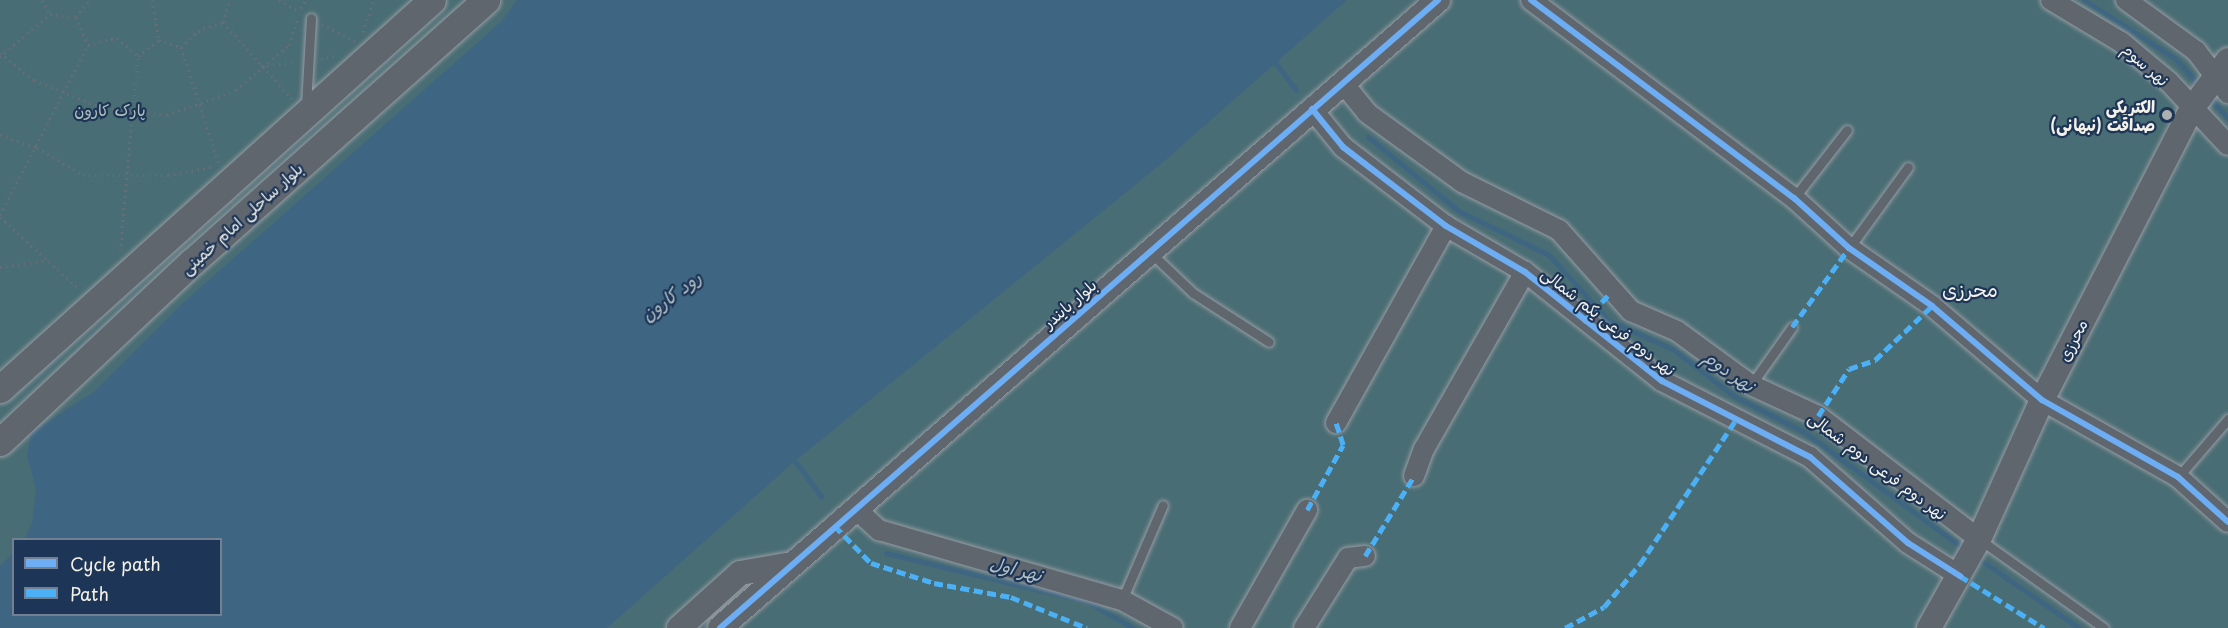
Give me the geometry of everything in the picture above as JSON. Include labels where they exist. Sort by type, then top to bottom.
[{"type":"main road","name":"بلوار ساحلی امام خمینی","points":[[0,389],[432,0]]},
{"type":"main road","name":"بلوار ساحلی امام خمینی","points":[[0,442],[192,262],[486,0]]},
{"type":"street","name":"بلوار بایندر","points":[[720,628],[787,565],[1438,0]]},
{"type":"street","points":[[1531,0],[1794,198],[1849,248],[1932,306],[2042,400],[2178,477],[2228,522]]},
{"type":"street","name":"نهر سوم","points":[[2051,0],[2121,42],[2169,82],[2211,87],[2228,144]]},
{"type":"street","points":[[2126,0],[2188,44],[2211,87]]},
{"type":"street","name":"نهر دوم فرعی دوم شمالی","points":[[1343,83],[1367,113],[1462,182],[1559,230],[1631,311],[1677,331],[1751,385],[1818,416],[1970,557]]},
{"type":"street","name":"محرزی","points":[[1929,628],[1970,557],[2042,400],[2211,87]]},
{"type":"street","name":"نهر دوم فرعی یکم شمالی","points":[[1312,109],[1343,147],[1446,226],[1525,272],[1662,381],[1810,457],[1908,543],[1970,557]]},
{"type":"street","points":[[1336,423],[1446,226]]},
{"type":"street","points":[[1414,476],[1424,449],[1525,272]]},
{"type":"street","points":[[855,508],[879,530],[1122,600],[1173,628]]},
{"type":"street","points":[[1240,628],[1307,510]]},
{"type":"street","points":[[1304,628],[1348,558],[1365,556]]},
{"type":"street","points":[[679,628],[740,573],[787,565]]},
{"type":"lane","points":[[306,114],[311,18]]},
{"type":"lane","points":[[1794,198],[1847,130]]},
{"type":"lane","points":[[1849,248],[1908,167]]},
{"type":"lane","points":[[1149,252],[1193,293],[1269,342]]},
{"type":"lane","points":[[1751,385],[1792,327]]},
{"type":"lane","points":[[2178,477],[2228,419]]},
{"type":"lane","points":[[1122,600],[1163,505]]},
{"type":"lane","points":[[1970,557],[2104,628]]},
{"type":"path","points":[[42,0],[50,14]]},
{"type":"path","points":[[76,17],[90,0]]},
{"type":"path","points":[[152,0],[159,40]]},
{"type":"path","points":[[223,22],[230,0]]},
{"type":"path","points":[[76,17],[50,14],[1,55],[34,80],[65,93],[130,113],[167,115],[236,90],[260,66],[289,45],[306,0]]},
{"type":"path","points":[[76,17],[88,45],[0,216],[95,303]]},
{"type":"path","points":[[181,47],[198,31],[223,22]]},
{"type":"path","points":[[223,22],[260,66],[306,114]]},
{"type":"path","points":[[88,45],[117,38],[138,56]]},
{"type":"path","points":[[159,40],[181,47]]},
{"type":"path","points":[[117,284],[130,113],[138,56],[159,40]]},
{"type":"path","points":[[0,135],[37,148],[83,175],[126,172],[168,175],[220,166],[202,103],[181,47]]},
{"type":"path","points":[[0,267],[48,260]]},
{"type":"green space","name":"پارک کارون","points":[[0,0],[2228,0],[2228,628],[0,628]]},
{"type":"water","name":"رود کارون","points":[[517,0],[1347,0],[1161,164],[795,461],[607,628],[0,628],[0,566],[12,554],[12,616],[222,616],[222,538],[24,538],[32,523],[36,490],[27,455],[31,433],[95,391],[183,303],[503,20]]},
{"type":"waterway","name":"نهر سوم","points":[[2084,0],[2176,59],[2200,87]]},
{"type":"waterway","points":[[1271,57],[1296,90]]},
{"type":"waterway","name":"نهر سوم","points":[[2207,96],[2228,118]]},
{"type":"waterway","name":"نهر دوم","points":[[1368,137],[1459,211],[1549,255],[1608,320],[1674,350],[1734,396],[1804,432],[1966,550]]},
{"type":"waterway","points":[[792,457],[821,496]]},
{"type":"waterway","name":"نهر اول","points":[[886,553],[1088,602],[1133,628]]},
{"type":"waterway","name":"نهر دوم","points":[[1976,557],[2079,628]]},
{"type":"marked path","points":[[1792,327],[1849,248]]},
{"type":"marked path","points":[[1583,322],[1611,292]]},
{"type":"marked path","points":[[1818,416],[1849,369],[1875,360],[1932,306]]},
{"type":"marked path","points":[[1565,628],[1604,607],[1640,564],[1735,421]]},
{"type":"marked path","points":[[1307,510],[1343,445],[1336,423]]},
{"type":"marked path","points":[[1365,556],[1414,476]]},
{"type":"marked path","points":[[835,526],[871,563],[934,583],[1011,597],[1087,628]]},
{"type":"marked path","points":[[1960,576],[2044,628]]},
{"type":"cycle path","points":[[720,628],[1438,0]]},
{"type":"cycle path","points":[[1531,0],[1794,198],[1849,248],[1932,306],[2042,400],[2178,477],[2228,522]]},
{"type":"cycle path","points":[[1312,109],[1343,147],[1446,226],[1525,272],[1662,381],[1810,457],[1908,543],[1960,576]]},
{"type":"place","name":"الکتریکی صداقت (نبهانی)","points":[[2167,115]]},
{"type":"district","name":"محرزی","points":[[1970,289]]}]
